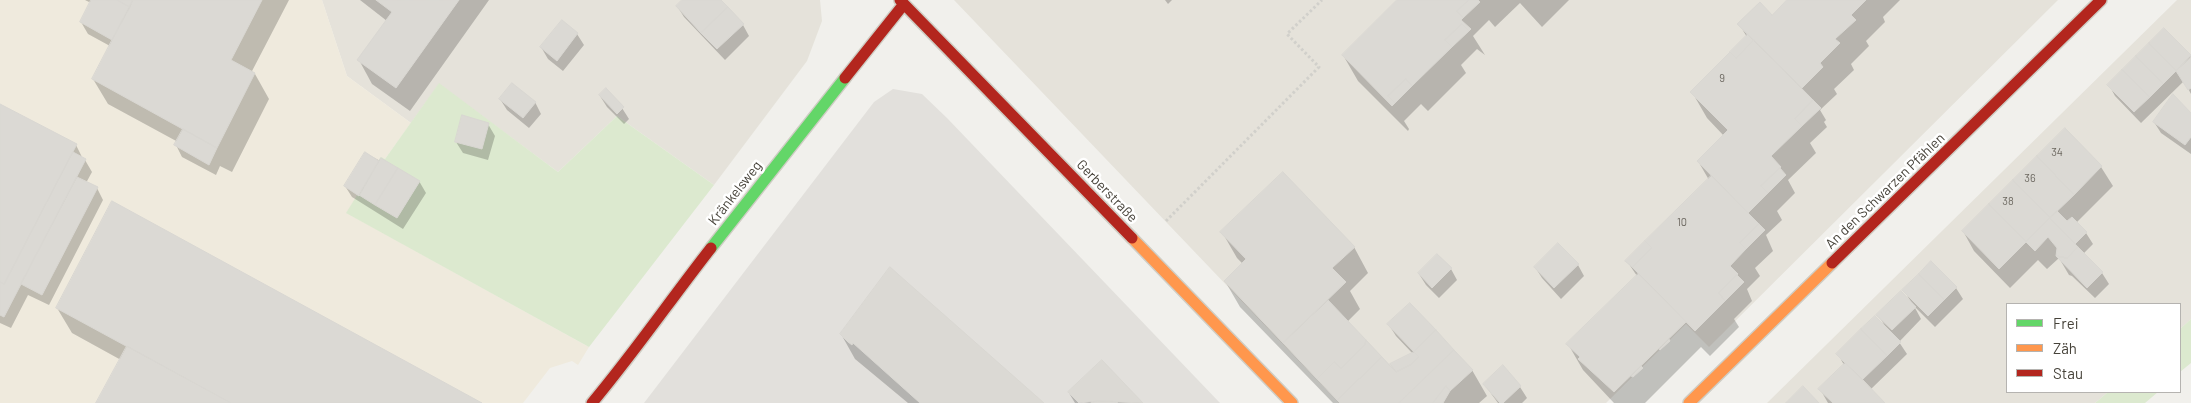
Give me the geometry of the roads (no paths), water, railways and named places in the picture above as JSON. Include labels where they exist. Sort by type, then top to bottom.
[{"type":"street","name":"An den Schwarzen Pfählen","points":[[1689,403],[2101,0]]},
{"type":"street","name":"Gerberstraße","points":[[902,2],[1292,403]]},
{"type":"street","name":"Kränkelsweg","points":[[592,403],[668,302],[902,2]]}]
